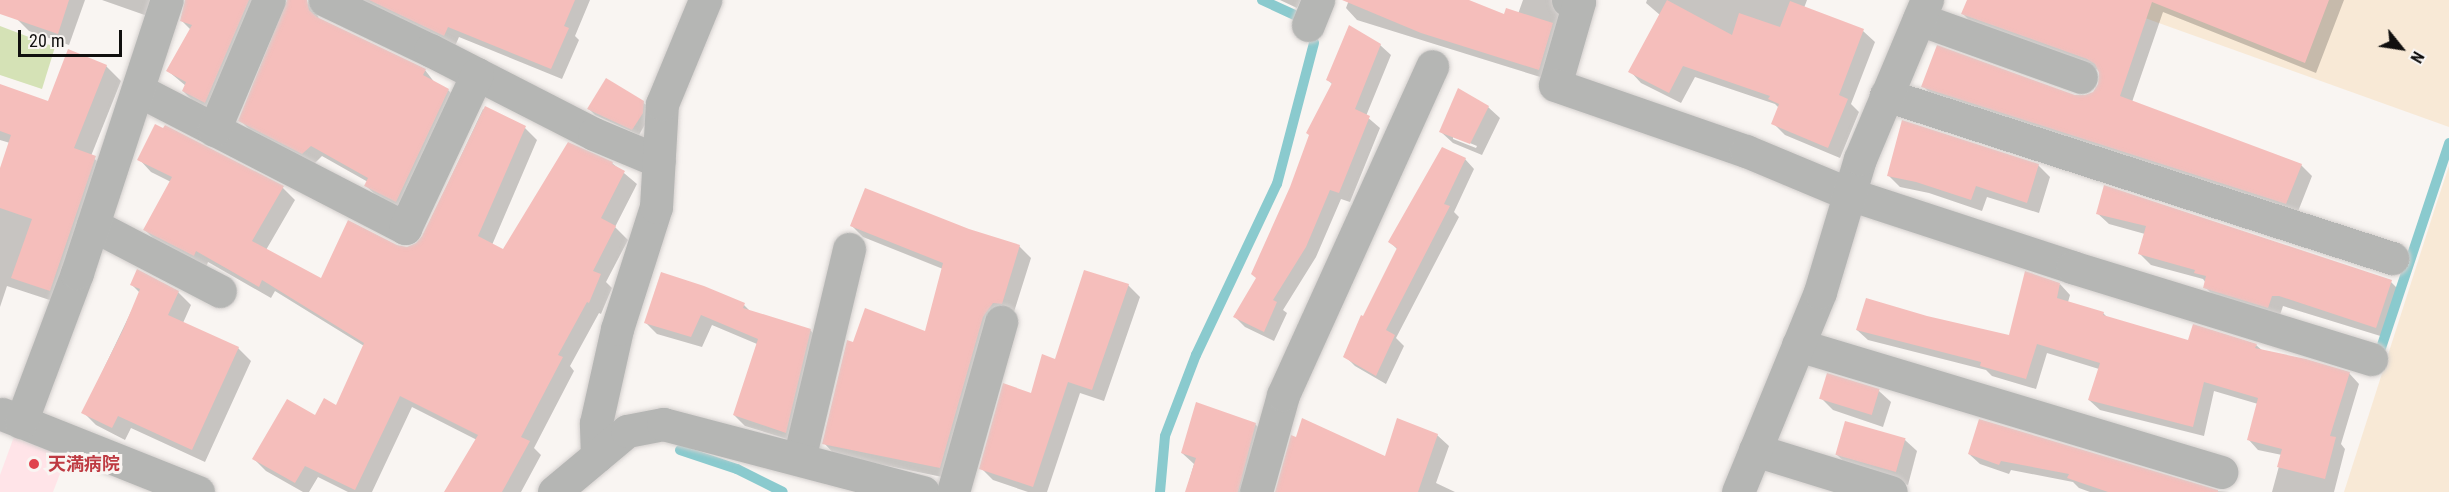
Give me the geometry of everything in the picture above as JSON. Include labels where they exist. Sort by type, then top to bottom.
[{"type":"street","points":[[167,0],[93,225],[6,419],[198,492]]},
{"type":"street","points":[[214,130],[269,0]]},
{"type":"street","points":[[325,0],[594,134],[659,160]]},
{"type":"street","points":[[597,456],[596,423],[617,329],[656,207],[662,104],[705,0]]},
{"type":"street","points":[[1568,0],[1579,2],[1555,85],[1746,151],[1849,194],[2072,267],[2371,358]]},
{"type":"street","points":[[1738,492],[1820,292],[1860,159],[1923,9],[2081,77]]},
{"type":"street","points":[[1256,492],[1283,395],[1432,66]]},
{"type":"street","points":[[138,90],[405,228],[477,75]]},
{"type":"street","points":[[1886,95],[2392,258]]},
{"type":"street","points":[[93,225],[220,291]]},
{"type":"street","points":[[799,459],[849,249]]},
{"type":"street","points":[[953,492],[1001,322]]},
{"type":"street","points":[[1798,345],[2221,472]]},
{"type":"street","points":[[554,492],[627,431],[663,424],[923,492]]},
{"type":"street","points":[[1755,450],[1892,492]]},
{"type":"shaded area","points":[[2097,0],[2449,0],[2449,127],[2156,22]]},
{"type":"shaded area","points":[[2449,166],[2449,492],[2344,492],[2436,205]]},
{"type":"shaded area","name":"天満病院","points":[[15,434],[68,453],[53,492],[0,492],[0,475]]},
{"type":"green space","points":[[0,26],[55,47],[42,89],[0,75]]},
{"type":"building","points":[[0,0],[69,0],[58,34],[0,14]]},
{"type":"building","points":[[185,0],[249,0],[205,103],[182,91],[186,82],[166,71],[192,25],[180,21]]},
{"type":"building","points":[[287,0],[307,0],[309,10],[317,17],[426,69],[423,75],[449,89],[396,202],[364,186],[368,178],[311,146],[302,154],[238,121]]},
{"type":"building","points":[[369,0],[575,0],[564,26],[569,28],[551,69],[448,27],[444,36]]},
{"type":"building","points":[[1342,0],[1469,0],[1504,14],[1506,8],[1553,23],[1539,70],[1421,33]]},
{"type":"building","points":[[1667,0],[1732,35],[1739,13],[1780,27],[1790,1],[1864,29],[1839,95],[1848,99],[1828,148],[1771,124],[1779,104],[1768,99],[1770,96],[1683,66],[1669,93],[1628,72]]},
{"type":"building","points":[[1967,0],[2329,0],[2305,63],[2152,2],[2120,96],[2302,164],[2286,204],[1921,87],[1937,45],[2075,95],[2093,92],[2098,84],[2099,73],[2095,64],[2087,59],[1961,14]]},
{"type":"building","points":[[1349,25],[1381,44],[1355,109],[1370,116],[1339,193],[1330,190],[1306,247],[1273,300],[1277,302],[1264,332],[1233,317],[1256,278],[1251,274],[1290,187],[1309,135],[1306,133],[1332,83],[1326,80]]},
{"type":"building","points":[[68,49],[107,65],[74,148],[96,156],[50,291],[11,278],[32,219],[0,208],[0,168],[11,135],[0,131],[0,84],[48,101]]},
{"type":"building","points":[[606,78],[644,101],[643,113],[632,130],[587,109]]},
{"type":"building","points":[[1458,88],[1489,106],[1470,144],[1439,132]]},
{"type":"building","points":[[485,106],[526,126],[478,236],[503,249],[568,142],[613,162],[612,164],[625,171],[601,218],[616,226],[593,271],[601,274],[589,303],[587,302],[558,355],[563,357],[521,437],[530,441],[502,492],[444,492],[478,435],[400,396],[355,490],[305,466],[295,483],[252,459],[287,399],[315,415],[324,398],[336,405],[364,343],[262,280],[259,287],[196,251],[194,256],[143,230],[172,177],[137,160],[155,124],[163,128],[165,125],[284,186],[252,241],[321,278],[348,220],[397,245],[407,247],[416,243],[422,236]]},
{"type":"building","points":[[1902,120],[2039,164],[2027,203],[1976,186],[1971,200],[1916,182],[1887,176]]},
{"type":"building","points":[[1442,147],[1466,158],[1444,204],[1450,206],[1386,330],[1395,335],[1376,376],[1343,357],[1361,315],[1363,316],[1397,248],[1388,242]]},
{"type":"building","points":[[2104,185],[2392,280],[2376,328],[2279,296],[2272,296],[2268,308],[2203,288],[2206,276],[2194,273],[2195,270],[2138,254],[2146,226],[2096,214]]},
{"type":"building","points":[[865,188],[969,229],[1020,245],[1002,304],[993,303],[983,317],[940,468],[822,444],[847,340],[853,342],[865,308],[925,331],[943,263],[850,226]]},
{"type":"building","points":[[137,269],[179,291],[168,315],[239,347],[192,450],[118,416],[112,428],[81,413],[123,330],[140,289],[130,285]]},
{"type":"building","points":[[1084,270],[1129,284],[1092,390],[1068,382],[1033,487],[979,469],[1003,383],[1031,393],[1042,354],[1055,359]]},
{"type":"building","points":[[2025,271],[2060,283],[2057,298],[2104,312],[2103,315],[2188,340],[2193,324],[2257,344],[2255,348],[2306,359],[2350,372],[2330,436],[2336,437],[2325,479],[2277,467],[2282,449],[2247,440],[2258,398],[2204,382],[2193,427],[2088,400],[2100,363],[2037,344],[2026,379],[1980,366],[1981,362],[1856,330],[1866,298],[1927,316],[2009,335]]},
{"type":"building","points":[[661,272],[745,303],[743,308],[811,329],[786,433],[733,415],[758,339],[701,315],[691,337],[644,323]]},
{"type":"building","points":[[1827,373],[1880,389],[1872,415],[1819,399]]},
{"type":"building","points":[[1196,402],[1256,423],[1238,492],[1185,492],[1196,458],[1181,453]]},
{"type":"building","points":[[1302,418],[1385,456],[1397,418],[1438,434],[1418,492],[1275,492],[1291,435],[1296,437]]},
{"type":"building","points":[[1979,419],[2218,490],[2218,492],[2108,492],[2067,478],[2069,474],[2001,461],[1999,465],[1968,454]]},
{"type":"building","points":[[1845,421],[1906,438],[1896,472],[1835,455]]},
{"type":"waterway","points":[[1262,0],[1299,17]]},
{"type":"waterway","points":[[1160,492],[1165,436],[1196,355],[1277,184],[1314,43]]},
{"type":"waterway","points":[[2381,348],[2449,143]]},
{"type":"waterway","points":[[680,450],[737,469],[783,492]]},
{"type":"place","name":"天満病院","points":[[34,464]]}]
